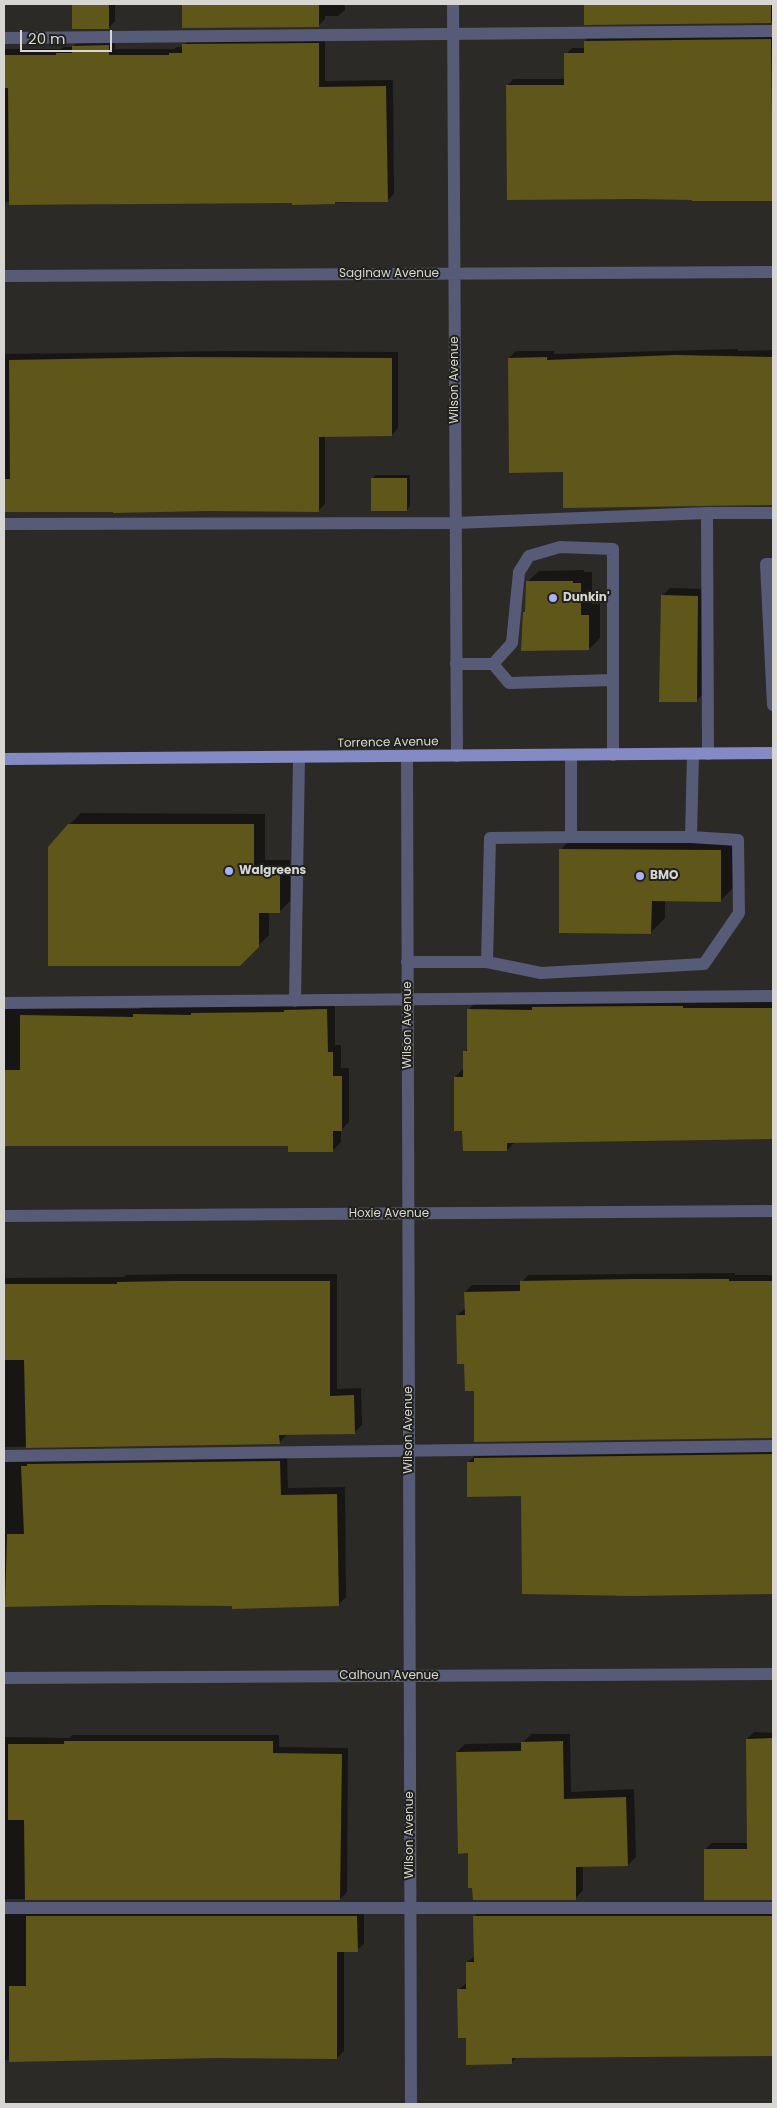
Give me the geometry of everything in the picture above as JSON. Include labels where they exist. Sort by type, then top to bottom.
[{"type":"main road","name":"Torrence Avenue","points":[[4,759],[773,753]]},
{"type":"street","name":"Wilson Avenue","points":[[453,4],[457,756]]},
{"type":"street","points":[[4,38],[773,31]]},
{"type":"street","name":"Saginaw Avenue","points":[[4,276],[773,272]]},
{"type":"street","points":[[707,513],[708,754]]},
{"type":"street","points":[[4,524],[456,523],[707,513],[773,513]]},
{"type":"street","points":[[456,664],[493,664],[512,643],[519,572],[529,556],[560,547],[613,550],[613,754]]},
{"type":"street","points":[[773,564],[766,564],[773,705]]},
{"type":"street","points":[[493,664],[509,683],[613,680]]},
{"type":"street","points":[[692,837],[693,754]]},
{"type":"street","points":[[571,755],[571,837]]},
{"type":"street","name":"Wilson Avenue","points":[[407,756],[411,2104]]},
{"type":"street","points":[[295,1001],[299,757]]},
{"type":"street","points":[[407,962],[487,962],[541,973],[704,964],[740,913],[738,840],[692,837],[490,838],[487,962]]},
{"type":"street","points":[[4,1003],[773,996]]},
{"type":"street","name":"Hoxie Avenue","points":[[4,1216],[773,1211]]},
{"type":"street","points":[[4,1456],[773,1446]]},
{"type":"street","name":"Calhoun Avenue","points":[[4,1678],[773,1674]]},
{"type":"street","points":[[4,1908],[773,1908]]},
{"type":"building","points":[[72,4],[109,4],[109,29],[72,29]]},
{"type":"building","points":[[182,4],[319,4],[319,27],[182,28]]},
{"type":"building","points":[[584,4],[771,4],[771,23],[584,25]]},
{"type":"building","points":[[771,39],[773,201],[507,200],[506,85],[564,85],[564,53],[584,53],[584,41]]},
{"type":"building","points":[[319,43],[319,87],[386,86],[388,202],[335,202],[335,204],[292,205],[292,203],[9,205],[8,88],[4,88],[4,55],[56,55],[56,53],[72,53],[72,46],[109,45],[109,55],[169,55],[169,53],[182,53],[182,44]]},
{"type":"building","points":[[676,355],[773,357],[773,505],[563,508],[563,472],[509,473],[508,358],[547,357],[547,360]]},
{"type":"building","points":[[178,357],[392,358],[392,436],[319,437],[319,512],[4,512],[4,479],[10,479],[9,360]]},
{"type":"building","points":[[371,478],[407,478],[407,511],[371,511]]},
{"type":"building","name":"Dunkin'","points":[[526,581],[573,581],[573,583],[581,583],[581,615],[589,615],[589,650],[521,651]]},
{"type":"building","points":[[661,595],[698,596],[697,702],[659,702]]},
{"type":"building","name":"Walgreens","points":[[68,824],[254,824],[254,871],[280,871],[280,913],[259,913],[259,947],[240,966],[48,966],[48,847]]},
{"type":"building","name":"BMO","points":[[559,849],[721,850],[721,902],[652,901],[651,934],[559,933]]},
{"type":"building","points":[[683,1006],[683,1008],[773,1008],[773,1139],[507,1143],[507,1151],[463,1151],[462,1131],[454,1131],[454,1077],[463,1077],[463,1051],[467,1051],[467,1009],[532,1010],[532,1007]]},
{"type":"building","points":[[327,1009],[328,1052],[333,1052],[333,1076],[342,1076],[342,1131],[333,1131],[333,1152],[288,1152],[288,1146],[4,1146],[4,1070],[20,1070],[20,1015],[133,1017],[133,1014],[191,1015],[191,1013],[284,1012],[284,1010]]},
{"type":"building","points":[[632,1279],[773,1281],[773,1438],[474,1442],[474,1391],[465,1391],[464,1364],[457,1364],[456,1315],[465,1315],[464,1292],[520,1291],[520,1281]]},
{"type":"building","points":[[330,1281],[330,1396],[354,1395],[355,1434],[279,1435],[280,1444],[26,1448],[24,1360],[5,1360],[5,1284],[117,1284],[117,1282]]},
{"type":"building","points":[[773,1454],[773,1594],[633,1596],[522,1594],[521,1496],[467,1497],[467,1462],[474,1462],[474,1458]]},
{"type":"building","points":[[280,1461],[281,1495],[337,1494],[339,1606],[232,1609],[232,1606],[103,1605],[5,1607],[7,1534],[24,1534],[21,1466],[27,1466],[27,1464]]},
{"type":"building","points":[[773,1738],[773,1900],[704,1900],[704,1849],[747,1849],[746,1739]]},
{"type":"building","points":[[64,1741],[273,1741],[273,1753],[342,1754],[340,1900],[25,1900],[24,1820],[8,1820],[8,1744],[64,1744]]},
{"type":"building","points":[[563,1741],[564,1799],[626,1797],[628,1866],[576,1867],[576,1900],[473,1900],[472,1888],[468,1888],[468,1853],[458,1854],[456,1752],[521,1751],[521,1742]]},
{"type":"building","points":[[26,1916],[357,1916],[358,1952],[337,1952],[337,2059],[218,2058],[9,2062],[9,1986],[26,1986]]},
{"type":"building","points":[[473,1916],[773,1916],[773,2056],[512,2058],[512,2064],[466,2065],[466,2038],[458,2038],[457,1989],[466,1989],[466,1962],[474,1962]]},
{"type":"place","name":"Dunkin'","points":[[553,598]]},
{"type":"place","name":"Walgreens","points":[[229,871]]},
{"type":"place","name":"BMO","points":[[640,876]]}]
